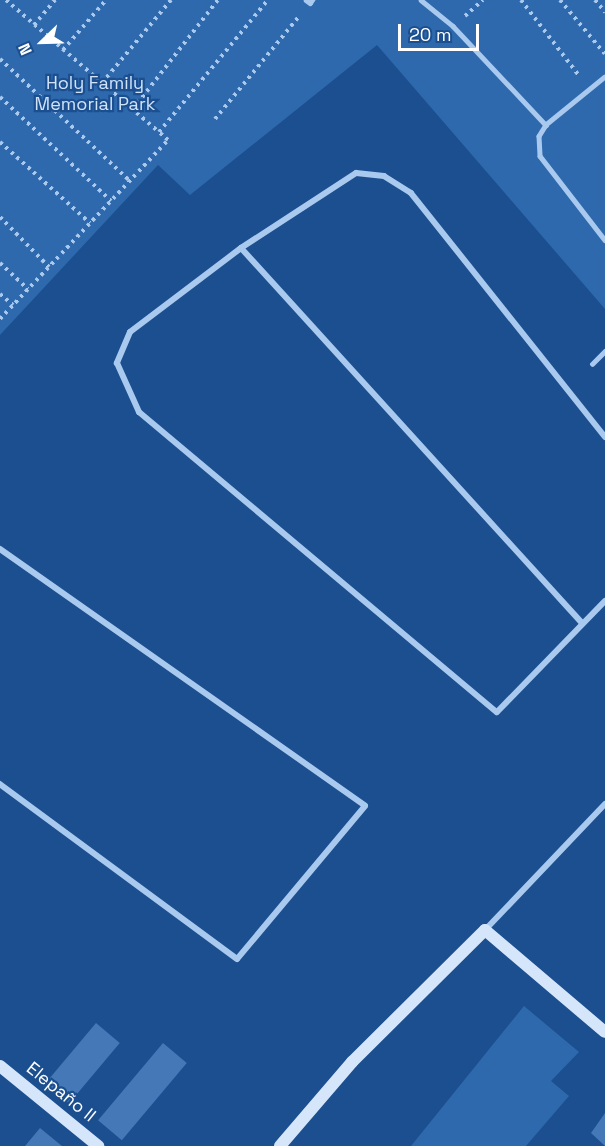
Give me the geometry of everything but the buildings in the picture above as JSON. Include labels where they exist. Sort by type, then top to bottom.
[{"type":"street","points":[[605,437],[411,193],[384,176],[356,173],[241,248],[130,332],[117,363],[139,412],[497,712],[605,601]]},
{"type":"street","points":[[241,248],[582,623]]},
{"type":"street","points":[[0,549],[365,806],[237,959],[0,784]]},
{"type":"street","points":[[280,1146],[352,1062],[485,930],[605,804]]},
{"type":"street","points":[[485,930],[605,1032]]},
{"type":"street","name":"Elepaño II","points":[[0,1066],[99,1146]]},
{"type":"lane","points":[[421,0],[453,26],[546,125]]},
{"type":"lane","points":[[605,77],[546,125],[539,136],[540,156],[605,240]]},
{"type":"lane","points":[[592,364],[605,351]]},
{"type":"path","points":[[0,319],[168,140],[6,0]]},
{"type":"path","points":[[34,25],[55,0]]},
{"type":"path","points":[[63,50],[106,0]]},
{"type":"path","points":[[102,83],[171,0]]},
{"type":"path","points":[[133,109],[218,0]]},
{"type":"path","points":[[159,132],[268,0]]},
{"type":"path","points":[[453,26],[483,0]]},
{"type":"path","points":[[521,0],[590,90]]},
{"type":"path","points":[[560,0],[605,54]]},
{"type":"path","points":[[595,0],[605,12]]},
{"type":"path","points":[[215,119],[309,1]]},
{"type":"path","points":[[0,60],[130,181]]},
{"type":"path","points":[[0,97],[111,201]]},
{"type":"path","points":[[0,142],[90,223]]},
{"type":"path","points":[[0,217],[49,267]]},
{"type":"path","points":[[0,263],[28,289]]},
{"type":"path","points":[[0,294],[13,305]]},
{"type":"green space","name":"Holy Family Memorial Park","points":[[0,0],[605,0],[605,309],[377,45],[190,195],[158,165],[0,335]]},
{"type":"green space","points":[[524,1006],[579,1052],[551,1081],[569,1096],[526,1146],[411,1146]]}]
